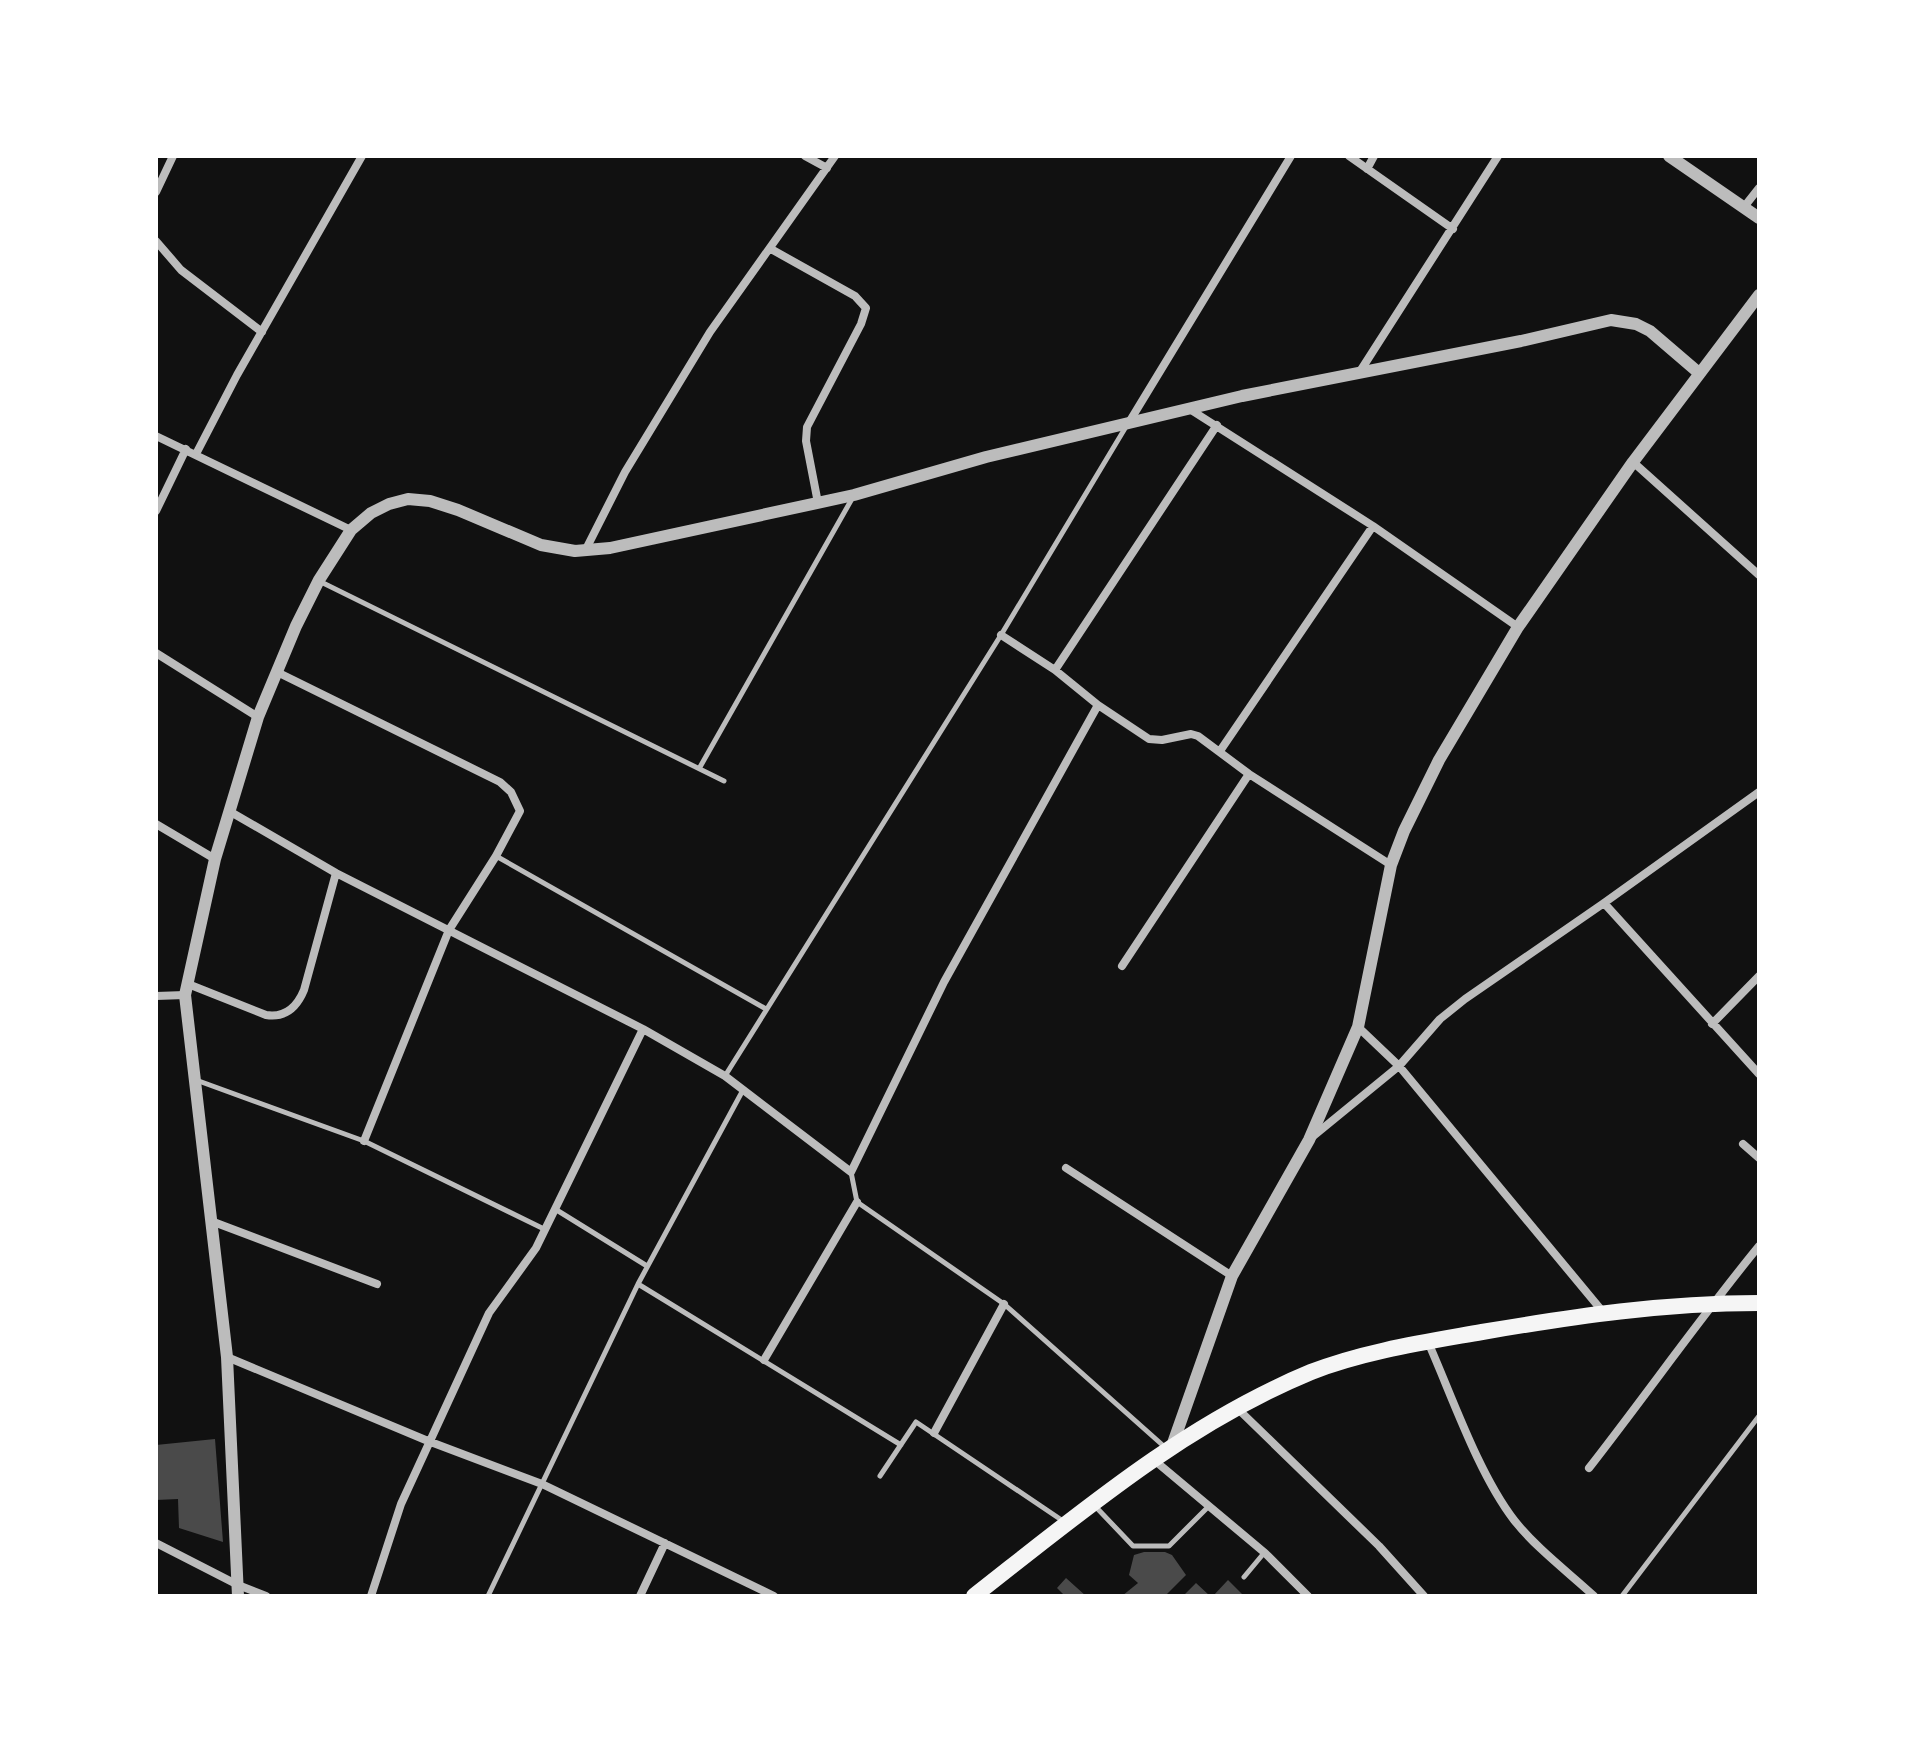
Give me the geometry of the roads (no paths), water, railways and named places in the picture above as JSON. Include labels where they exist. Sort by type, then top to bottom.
[{"type":"main road","points":[[974,1596],[1153,1459],[1238,1409],[1314,1371],[1428,1342],[1603,1312],[1712,1303],[1759,1303]]},
{"type":"street","points":[[156,192],[173,156]]},
{"type":"street","points":[[196,454],[362,156]]},
{"type":"street","points":[[805,156],[827,168]]},
{"type":"street","points":[[585,551],[625,472],[685,371],[738,289],[771,249],[835,156]]},
{"type":"street","points":[[1128,424],[1291,156]]},
{"type":"street","points":[[1349,156],[1453,229]]},
{"type":"street","points":[[1367,169],[1374,156]]},
{"type":"street","points":[[1359,373],[1498,156]]},
{"type":"street","points":[[1669,156],[1759,218]]},
{"type":"street","points":[[1744,207],[1759,188]]},
{"type":"street","points":[[156,241],[181,270],[262,332]]},
{"type":"street","points":[[771,249],[855,296],[866,308],[861,324],[807,427],[806,441],[818,503]]},
{"type":"street","points":[[1170,1448],[1232,1276],[1309,1140],[1358,1027],[1391,865],[1439,760],[1518,627],[1633,462],[1759,295]]},
{"type":"street","points":[[238,1591],[227,1357],[194,1079],[187,990],[215,859],[258,717],[319,580],[351,530],[371,513],[408,499],[430,501],[541,545],[585,551],[610,548],[854,495],[986,457],[1242,396],[1507,344],[1611,320],[1636,324],[1650,331],[1699,373]]},
{"type":"street","points":[[1191,410],[1373,526],[1518,627]]},
{"type":"street","points":[[1055,670],[1217,425]]},
{"type":"street","points":[[156,436],[351,530]]},
{"type":"street","points":[[156,511],[186,449]]},
{"type":"street","points":[[1633,462],[1759,575]]},
{"type":"street","points":[[1220,751],[1373,526]]},
{"type":"street","points":[[1001,635],[1055,670],[1098,705],[1149,739],[1162,740],[1191,734],[1391,865]]},
{"type":"street","points":[[156,653],[258,717]]},
{"type":"street","points":[[277,672],[500,782],[511,792],[520,811],[496,856],[449,930],[364,1141]]},
{"type":"street","points":[[229,811],[336,873],[643,1029],[725,1076],[851,1172],[944,982],[1098,705]]},
{"type":"street","points":[[1122,966],[1249,774]]},
{"type":"street","points":[[1309,1140],[1399,1066],[1430,1029],[1465,999],[1759,792]]},
{"type":"street","points":[[156,824],[215,859]]},
{"type":"street","points":[[156,996],[187,990],[266,1015],[285,1014],[297,1003],[304,990],[336,873]]},
{"type":"street","points":[[1604,903],[1759,1074]]},
{"type":"street","points":[[1712,1024],[1759,976]]},
{"type":"street","points":[[1358,1027],[1399,1066],[1603,1312]]},
{"type":"street","points":[[371,1596],[401,1504],[489,1313],[524,1266],[643,1029]]},
{"type":"street","points":[[1743,1144],[1759,1158]]},
{"type":"street","points":[[1066,1168],[1232,1276]]},
{"type":"street","points":[[764,1360],[857,1202]]},
{"type":"street","points":[[211,1221],[377,1284]]},
{"type":"street","points":[[1589,1468],[1712,1303],[1759,1246]]},
{"type":"street","points":[[934,1433],[1004,1304]]},
{"type":"street","points":[[1428,1342],[1487,1475],[1506,1509],[1526,1533],[1594,1596]]},
{"type":"street","points":[[227,1357],[428,1441],[542,1484],[774,1596]]},
{"type":"street","points":[[1238,1409],[1379,1546],[1424,1596]]},
{"type":"street","points":[[1153,1459],[1265,1553],[1308,1596]]},
{"type":"street","points":[[156,1543],[238,1591],[266,1596]]},
{"type":"street","points":[[640,1596],[665,1543]]},
{"type":"lane","points":[[725,1076],[1001,635],[1128,424]]},
{"type":"lane","points":[[700,767],[854,495]]},
{"type":"lane","points":[[319,580],[724,781]]},
{"type":"lane","points":[[496,856],[766,1009]]},
{"type":"lane","points":[[194,1079],[364,1141],[544,1229]]},
{"type":"lane","points":[[488,1596],[647,1266],[743,1090]]},
{"type":"lane","points":[[851,1172],[857,1202],[1004,1304],[1170,1448]]},
{"type":"lane","points":[[554,1208],[647,1266]]},
{"type":"lane","points":[[638,1284],[901,1445]]},
{"type":"lane","points":[[1622,1596],[1759,1416]]},
{"type":"lane","points":[[880,1476],[916,1422],[1067,1524]]},
{"type":"lane","points":[[1093,1504],[1133,1546],[1169,1546],[1209,1506]]},
{"type":"lane","points":[[1244,1577],[1265,1553]]}]
